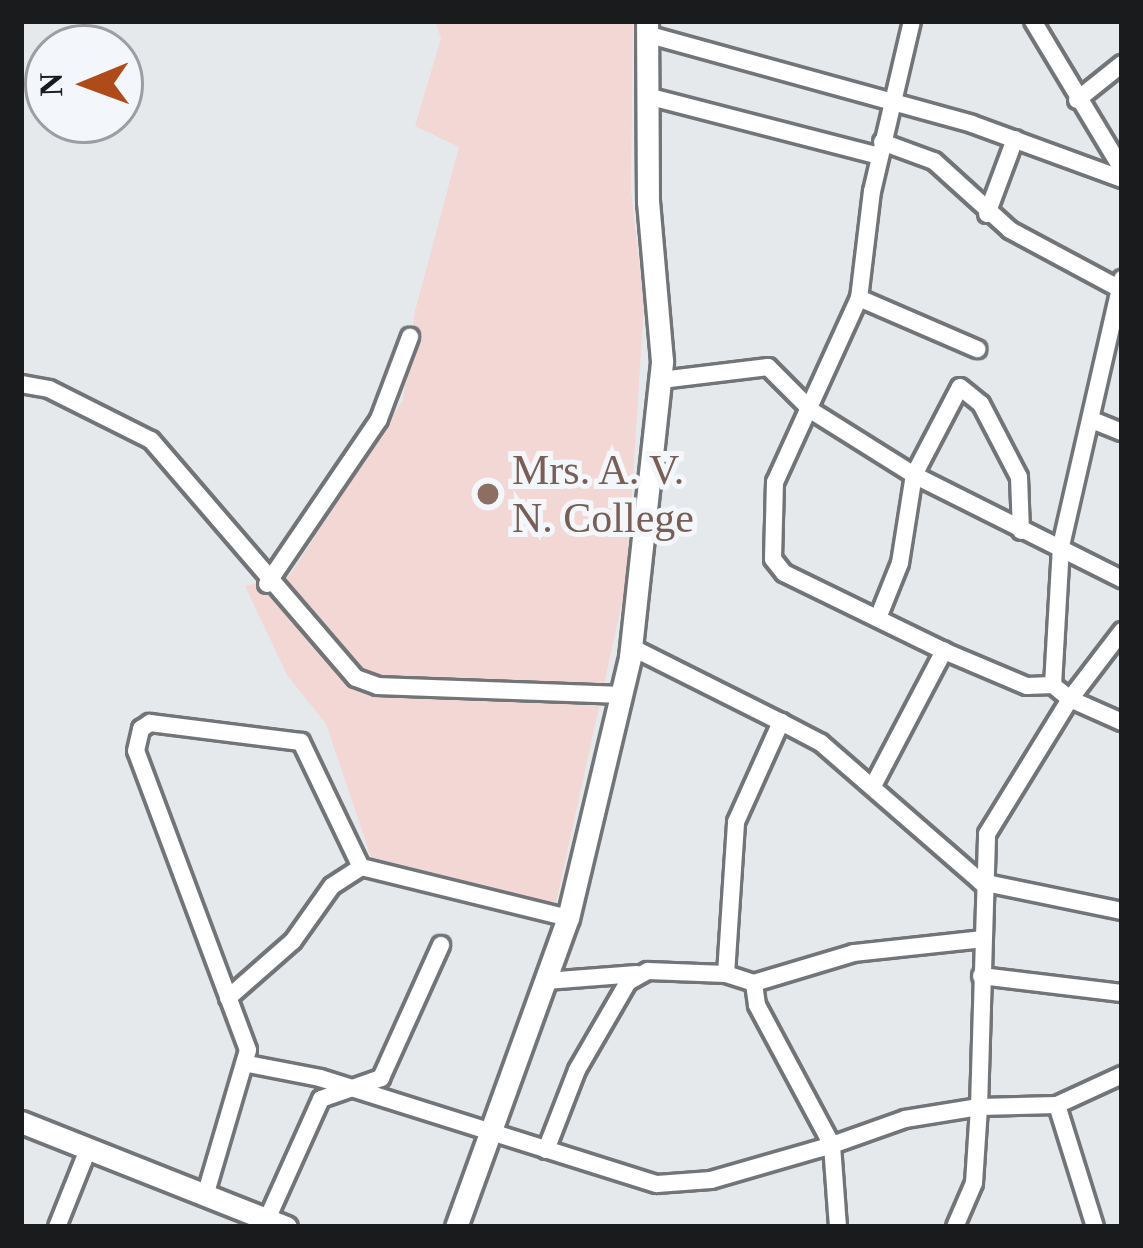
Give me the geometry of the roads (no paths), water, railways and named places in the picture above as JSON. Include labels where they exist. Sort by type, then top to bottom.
[{"type":"street","points":[[912,21],[880,149],[860,298],[812,411],[775,482],[773,559],[784,573],[944,651],[1028,686],[1053,685],[1070,699],[1122,722]]},
{"type":"street","points":[[1033,21],[1122,169]]},
{"type":"street","points":[[456,1227],[568,918],[631,647],[661,380],[646,27],[1015,139],[1122,179]]},
{"type":"street","points":[[1077,100],[1122,64]]},
{"type":"street","points":[[647,96],[934,161],[987,214],[1120,284],[1061,546],[1053,685]]},
{"type":"street","points":[[987,214],[1015,139]]},
{"type":"street","points":[[860,298],[977,349]]},
{"type":"street","points":[[267,584],[380,419],[410,337]]},
{"type":"street","points":[[661,380],[768,367],[812,411],[914,475],[1122,579]]},
{"type":"street","points":[[21,384],[49,389],[151,440],[337,664],[378,686],[622,695]]},
{"type":"street","points":[[878,618],[900,563],[914,475],[960,387],[981,404],[1019,477],[1021,530]]},
{"type":"street","points":[[1092,420],[1122,432]]},
{"type":"street","points":[[955,1227],[974,1183],[980,1107],[981,882],[987,834],[1070,699],[1122,631]]},
{"type":"street","points":[[631,647],[781,722],[873,786],[981,882],[1122,911]]},
{"type":"street","points":[[873,786],[944,651]]},
{"type":"street","points":[[726,974],[736,822],[781,722]]},
{"type":"street","points":[[205,1196],[248,1064],[136,751],[141,728],[301,742],[361,867]]},
{"type":"street","points":[[228,998],[293,941],[332,886],[361,867],[568,918]]},
{"type":"street","points":[[546,981],[726,974],[754,982],[854,953],[982,939]]},
{"type":"street","points":[[21,1122],[272,1225],[321,1100],[380,1078],[441,945]]},
{"type":"street","points":[[546,1150],[578,1070],[638,974]]},
{"type":"street","points":[[981,976],[1122,993]]},
{"type":"street","points":[[754,982],[757,1004],[832,1145],[838,1227]]},
{"type":"street","points":[[248,1064],[351,1089],[674,1186],[832,1145],[905,1119],[980,1107],[1057,1105],[1122,1075]]},
{"type":"street","points":[[1057,1105],[1095,1227]]},
{"type":"street","points":[[56,1227],[87,1152]]},
{"type":"place","name":"Mrs. A. V. N. College","points":[[488,494]]}]
